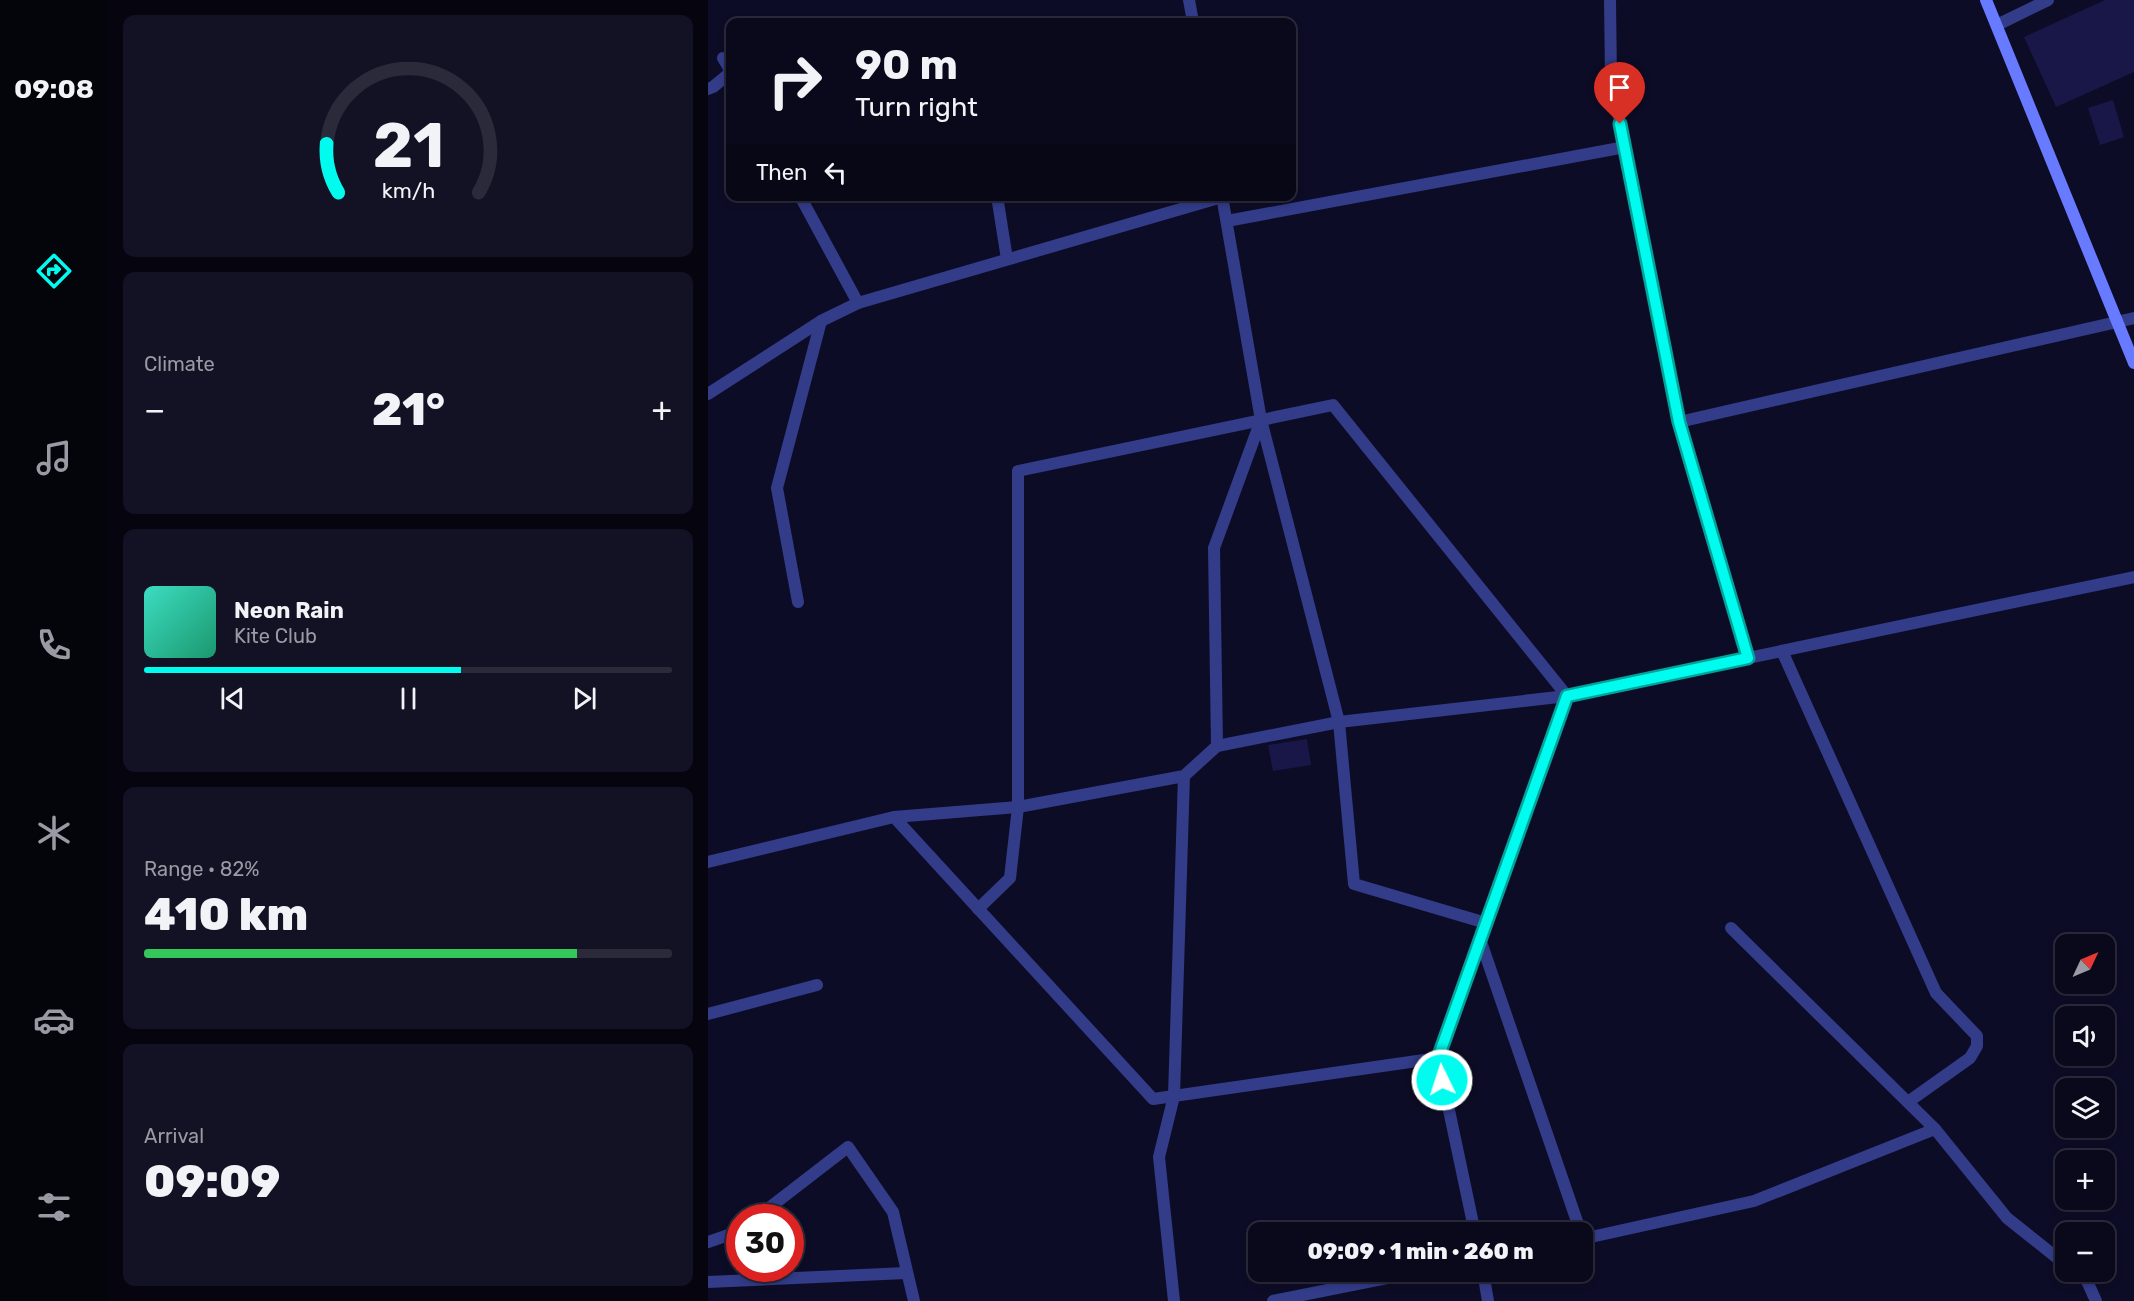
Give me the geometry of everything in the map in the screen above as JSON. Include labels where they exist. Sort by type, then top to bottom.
[{"type":"main road","points":[[1986,0],[2134,363]]},
{"type":"street","points":[[1189,0],[1192,18]]},
{"type":"street","points":[[1610,0],[1611,77],[1679,422],[1748,658]]},
{"type":"street","points":[[1997,26],[2048,0]]},
{"type":"street","points":[[723,57],[726,63]]},
{"type":"street","points":[[708,89],[726,76]]},
{"type":"street","points":[[1227,221],[1625,147]]},
{"type":"street","points":[[803,201],[858,303]]},
{"type":"street","points":[[998,201],[1007,259]]},
{"type":"street","points":[[708,394],[821,321],[858,303],[1208,201]]},
{"type":"street","points":[[1223,201],[1261,420],[1339,722],[1354,884],[1486,923]]},
{"type":"street","points":[[1679,422],[2134,318]]},
{"type":"street","points":[[798,602],[777,488],[821,321]]},
{"type":"street","points":[[978,909],[1010,878],[1018,807],[1018,471],[1333,405],[1567,696]]},
{"type":"street","points":[[1217,746],[1214,548],[1261,420]]},
{"type":"street","points":[[708,862],[894,817],[1018,807],[1184,776],[1217,746],[1339,722],[1567,696],[2134,577]]},
{"type":"street","points":[[1782,651],[1936,993],[1977,1036],[1977,1046],[1970,1058],[1908,1102]]},
{"type":"street","points":[[1472,1222],[1438,1058],[1567,696]]},
{"type":"street","points":[[1174,1301],[1159,1157],[1174,1096],[1184,776]]},
{"type":"street","points":[[894,817],[1153,1099],[1438,1058]]},
{"type":"street","points":[[1731,928],[1935,1129],[2007,1218],[2055,1255]]},
{"type":"street","points":[[1480,939],[1577,1222]]},
{"type":"street","points":[[708,1014],[817,985]]},
{"type":"street","points":[[1593,1237],[1754,1201],[1935,1129]]},
{"type":"street","points":[[774,1204],[848,1147],[892,1212],[914,1301]]},
{"type":"street","points":[[708,1242],[726,1236]]},
{"type":"street","points":[[708,1282],[906,1273]]},
{"type":"street","points":[[1272,1301],[1367,1282]]},
{"type":"street","points":[[1484,1282],[1488,1301]]},
{"type":"street","points":[[2086,1282],[2096,1301]]},
{"type":"building","points":[[2105,0],[2134,0],[2134,72],[2056,107],[2024,37]]},
{"type":"building","points":[[2113,100],[2124,137],[2100,145],[2088,108]]},
{"type":"building","points":[[1307,739],[1311,765],[1273,771],[1268,745]]},
{"type":"route","points":[[1442,1080],[1438,1058],[1567,696],[1748,658],[1679,422],[1620,124]]}]
